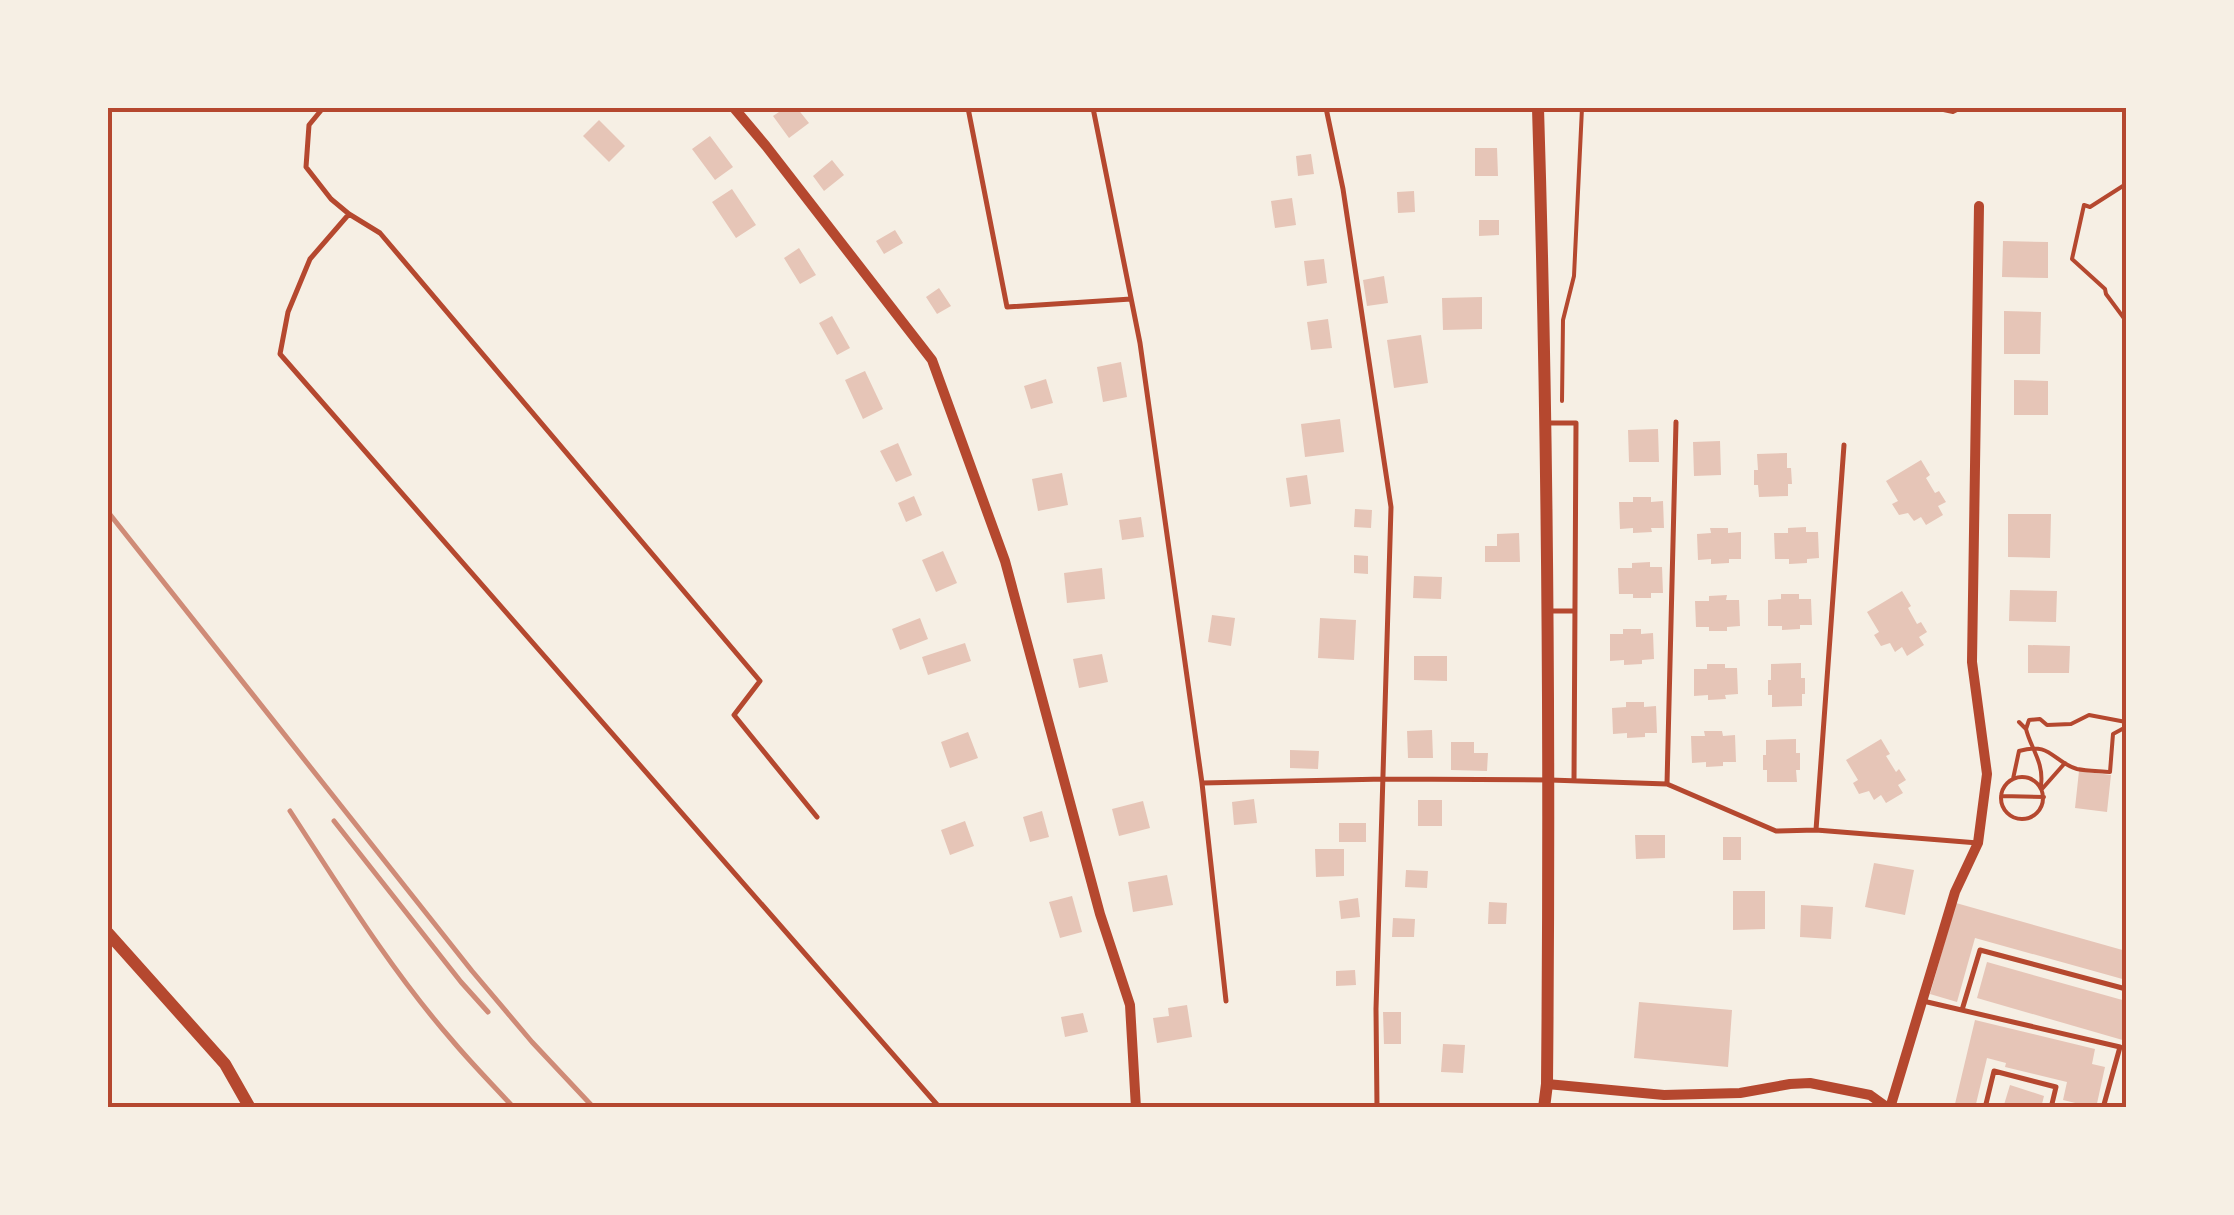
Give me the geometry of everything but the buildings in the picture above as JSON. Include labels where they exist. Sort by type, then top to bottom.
[{"type":"street","points":[[734,108],[932,360],[1005,561],[1100,914],[1130,1005],[1136,1108]]},
{"type":"street","points":[[1538,108],[1550,780],[1544,1108]]},
{"type":"street","points":[[1547,1084],[1664,1095],[1740,1094],[1810,1083],[1870,1095],[1889,1108],[1956,892],[1978,843],[1987,774],[1972,662],[1980,206]]},
{"type":"street","points":[[108,932],[225,1064],[250,1108]]},
{"type":"lane","points":[[323,108],[309,125],[306,168],[331,199],[380,233],[760,681],[734,714],[818,817]]},
{"type":"lane","points":[[968,108],[1008,307],[1131,299]]},
{"type":"lane","points":[[1094,108],[1140,343],[1202,783],[1226,1001]]},
{"type":"lane","points":[[1326,108],[1343,189],[1391,507],[1376,1010],[1377,1108]]},
{"type":"lane","points":[[349,214],[310,259],[288,312],[280,354],[940,1108]]},
{"type":"lane","points":[[1667,784],[1676,422]]},
{"type":"lane","points":[[1546,423],[1576,424],[1574,780]]},
{"type":"lane","points":[[1816,830],[1844,445]]},
{"type":"lane","points":[[1548,611],[1575,611]]},
{"type":"lane","points":[[1202,783],[1385,779],[1667,784],[1776,831],[1816,830],[1978,843]]},
{"type":"lane","points":[[1962,1010],[1980,950],[2126,989]]},
{"type":"lane","points":[[1923,1001],[2120,1047],[2103,1108]]},
{"type":"lane","points":[[1985,1108],[1994,1070],[2056,1087],[2053,1107]]},
{"type":"path","points":[[1561,423],[1563,320],[1574,276],[1582,108]]},
{"type":"path","points":[[1934,108],[1954,112],[1961,108]]},
{"type":"path","points":[[2126,184],[2090,207],[2084,204],[2072,259],[2105,289],[2126,320]]},
{"type":"path","points":[[2041,788],[2043,773],[2040,760],[2030,748],[2026,728],[2029,720],[2040,719],[2047,725],[2071,724],[2089,715],[2126,724]]},
{"type":"path","points":[[2019,722],[2026,728]]},
{"type":"path","points":[[2019,752],[2030,748],[2050,751],[2060,762],[2074,768],[2110,772],[2113,734],[2126,724]]},
{"type":"path","points":[[2013,779],[2019,752],[2028,737]]},
{"type":"path","points":[[2041,788],[2066,764]]},
{"type":"path","points":[[2026,776],[2041,788],[2044,797],[2036,814],[2018,819],[2004,808],[2002,789],[2008,781],[2026,776]]},
{"type":"path","points":[[2001,796],[2044,797]]},
{"type":"railway","points":[[108,512],[472,971],[594,1108]]},
{"type":"railway","points":[[290,811],[407,985],[514,1108]]},
{"type":"railway","points":[[334,821],[488,1012]]}]
